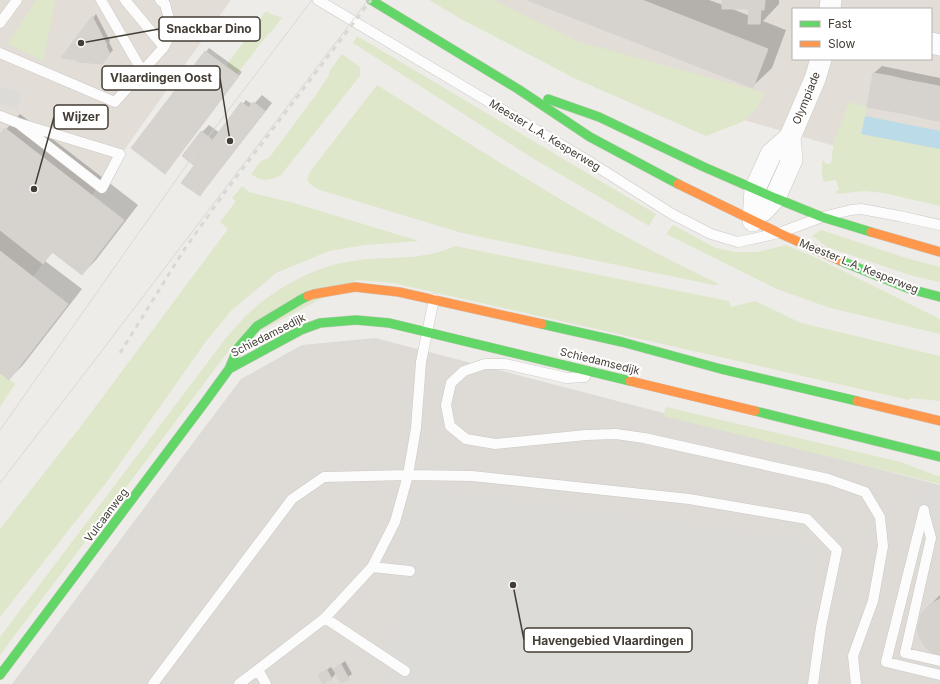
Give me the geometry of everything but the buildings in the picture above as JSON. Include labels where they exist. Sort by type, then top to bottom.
[{"type":"main road","name":"Meester L.A. Kesperweg","points":[[371,0],[518,89],[590,137],[688,189],[753,221],[864,271],[910,289],[940,297]]},
{"type":"main road","name":"Meester L.A. Kesperweg","points":[[518,89],[599,117],[704,167],[822,217],[940,252]]},
{"type":"main road","name":"Schiedamsedijk","points":[[229,369],[238,348],[257,326],[300,300],[314,294],[355,287],[399,292],[434,299],[622,342],[721,369],[940,421]]},
{"type":"main road","name":"Schiedamsedijk","points":[[229,369],[301,330],[320,323],[356,320],[389,323],[607,375],[940,458]]},
{"type":"main road","name":"Vulcaanweg","points":[[0,675],[229,369]]},
{"type":"street","name":"Olympiade","points":[[753,221],[755,189],[771,154],[790,137],[815,79],[821,60]]},
{"type":"street","name":"Olympiade","points":[[753,221],[775,198],[792,160],[790,137]]},
{"type":"lane","points":[[0,23],[17,0]]},
{"type":"lane","points":[[101,0],[142,71]]},
{"type":"lane","points":[[125,0],[164,47]]},
{"type":"lane","points":[[0,53],[115,102],[164,47],[172,30],[165,4],[160,0]]},
{"type":"lane","name":"Meester L.A. Kesperweg","points":[[318,0],[585,159],[672,214],[711,234],[738,242],[779,233],[822,217],[861,209],[940,225]]},
{"type":"lane","points":[[0,116],[18,124],[120,154],[102,188],[18,124]]},
{"type":"lane","points":[[239,684],[325,618],[372,567],[395,522],[408,475],[416,428],[421,362],[434,299]]},
{"type":"lane","points":[[607,375],[567,378],[505,364],[485,364],[464,371],[451,383],[446,405],[450,426],[466,439],[495,444],[594,434],[616,434],[644,438],[828,479],[865,492],[880,517],[883,546],[872,601],[853,656],[856,684]]},
{"type":"lane","points":[[153,684],[292,499],[324,477],[408,475],[472,476],[689,499],[807,519],[837,550],[821,627],[813,684]]},
{"type":"lane","points":[[940,661],[905,653],[931,538],[924,510],[886,662],[940,675]]},
{"type":"lane","points":[[372,567],[410,571]]},
{"type":"lane","points":[[325,618],[405,671]]},
{"type":"lane","points":[[258,670],[266,684]]},
{"type":"shaded area","points":[[0,0],[231,0],[0,322]]},
{"type":"shaded area","points":[[463,0],[940,0],[940,169],[866,155],[649,93]]},
{"type":"shaded area","points":[[0,86],[22,94],[16,109],[0,103]]},
{"type":"shaded area","points":[[375,338],[940,485],[940,684],[12,684],[241,379],[302,345]]},
{"type":"shaded area","points":[[925,484],[940,487],[940,524],[915,518]]},
{"type":"shaded area","points":[[412,488],[814,544],[794,684],[395,684],[390,677]]},
{"type":"green space","points":[[36,0],[57,0],[55,3],[43,61],[8,44]]},
{"type":"green space","points":[[429,0],[493,0],[579,42],[765,93],[756,109],[742,122],[706,136],[576,79],[461,19]]},
{"type":"green space","points":[[266,11],[282,18],[237,74],[226,66]]},
{"type":"green space","points":[[357,36],[656,214],[649,226],[529,156],[353,43]]},
{"type":"green space","points":[[342,54],[360,67],[360,76],[281,175],[266,180],[251,174],[261,161],[269,158],[315,96],[329,75],[330,70]]},
{"type":"green space","points":[[377,85],[545,190],[631,239],[719,284],[714,285],[462,233],[320,190],[313,186],[308,182],[308,176],[312,169]]},
{"type":"green space","points":[[849,102],[867,107],[862,134],[940,149],[940,206],[884,193],[864,191],[837,194],[836,191],[839,190],[836,180],[824,182],[822,175],[822,160],[827,164],[831,163],[834,141]]},
{"type":"green space","points":[[242,186],[249,192],[294,203],[419,241],[365,245],[329,251],[276,273],[232,310],[207,340],[109,479],[0,617],[0,529],[81,426],[228,229],[220,222],[236,201],[232,198]]},
{"type":"green space","points":[[673,225],[716,248],[735,252],[758,252],[786,245],[821,260],[940,319],[940,334],[830,308],[777,289],[666,234]]},
{"type":"green space","points":[[821,230],[906,258],[940,267],[940,282],[913,276],[827,247],[812,236]]},
{"type":"green space","points":[[455,246],[729,301],[731,307],[755,301],[801,323],[940,356],[940,401],[910,398],[909,400],[393,283],[357,280],[233,345],[0,655],[0,637],[226,338],[251,311],[288,284],[315,271],[330,266],[359,260],[419,256],[443,251]]},
{"type":"green space","points":[[0,373],[15,384],[0,407]]},
{"type":"green space","points":[[666,407],[901,462],[940,477],[940,484],[663,416]]},
{"type":"water","points":[[865,116],[940,131],[940,149],[861,134]]},
{"type":"tram line","points":[[0,430],[183,170],[312,0]]},
{"type":"tram line","points":[[0,483],[368,0]]},
{"type":"railway","points":[[120,353],[184,250],[225,192],[371,0]]},
{"type":"traffic: fast","points":[[371,0],[518,89],[590,137],[678,184]]},
{"type":"traffic: fast","points":[[548,99],[599,117],[704,167],[775,198],[822,217],[871,232]]},
{"type":"traffic: fast","points":[[841,261],[910,289],[940,297]]},
{"type":"traffic: fast","points":[[0,675],[205,402],[229,369],[238,348],[257,326],[308,296]]},
{"type":"traffic: fast","points":[[229,369],[301,330],[320,323],[356,320],[389,323],[630,381]]},
{"type":"traffic: fast","points":[[542,324],[622,342],[721,369],[857,401]]},
{"type":"traffic: fast","points":[[755,411],[940,457]]},
{"type":"traffic: slow","points":[[678,184],[841,261]]},
{"type":"traffic: slow","points":[[871,232],[940,252]]},
{"type":"traffic: slow","points":[[308,296],[355,287],[399,292],[542,324]]},
{"type":"traffic: slow","points":[[630,381],[755,411]]},
{"type":"traffic: slow","points":[[857,401],[940,421]]},
{"type":"place","name":"Snackbar Dino","points":[[81,43]]},
{"type":"place","name":"Vlaardingen Oost","points":[[230,141]]},
{"type":"place","name":"Wijzer","points":[[34,189]]},
{"type":"place","name":"Havengebied Vlaardingen","points":[[513,585]]}]
